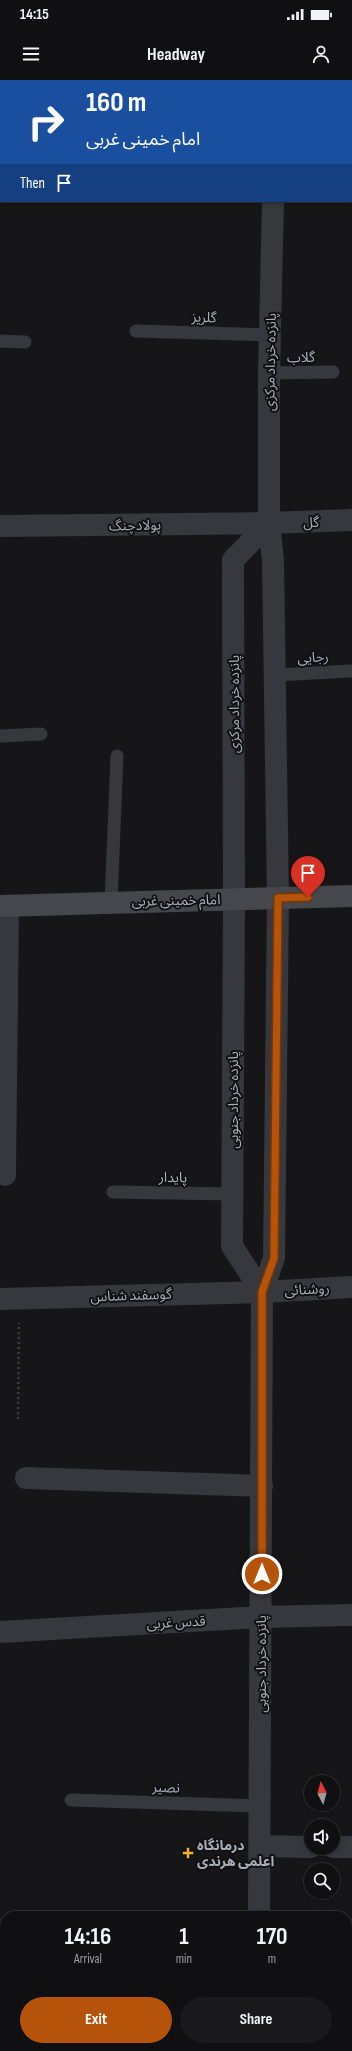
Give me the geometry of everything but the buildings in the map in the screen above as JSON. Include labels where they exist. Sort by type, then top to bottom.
[{"type":"main road","name":"امام خمینی غربی","points":[[4,906],[352,896]]},
{"type":"street","name":"پانزده خرداد مرکزی","points":[[273,202],[269,373],[269,523],[273,561],[278,898]]},
{"type":"street","name":"گل","points":[[269,523],[352,520]]},
{"type":"street","name":"پانزده خرداد مرکزی","points":[[234,899],[233,560],[269,523]]},
{"type":"street","name":"پولادچنگ","points":[[0,526],[269,523]]},
{"type":"street","name":"پانزده خرداد جنوبی","points":[[259,1911],[262,1617],[262,1292],[274,1258],[278,898]]},
{"type":"street","name":"پانزده خرداد جنوبی","points":[[234,899],[232,1246],[262,1292]]},
{"type":"street","points":[[4,906],[5,1175]]},
{"type":"street","name":"روشنائی","points":[[262,1292],[352,1287]]},
{"type":"street","name":"گوسفند شناس","points":[[10,1299],[262,1292]]},
{"type":"street","points":[[26,1478],[262,1486]]},
{"type":"street","name":"قدس غربی","points":[[0,1632],[262,1617],[352,1615]]},
{"type":"street","points":[[260,1846],[304,1847]]},
{"type":"street","points":[[340,1847],[352,1847]]},
{"type":"lane","name":"گلریز","points":[[136,331],[271,336]]},
{"type":"lane","points":[[0,341],[25,342]]},
{"type":"lane","name":"گلاب","points":[[269,373],[333,372]]},
{"type":"lane","name":"رجایی","points":[[275,675],[352,671]]},
{"type":"lane","points":[[0,736],[41,734]]},
{"type":"lane","points":[[110,902],[117,756]]},
{"type":"lane","name":"پایدار","points":[[113,1192],[232,1194]]},
{"type":"lane","name":"نصیر","points":[[71,1800],[260,1806]]},
{"type":"path","points":[[10,1299],[18,1419]]},
{"type":"place","name":"درمانگاه اعلمی هرندی","points":[[188,1853]]},
{"type":"route","points":[[262,1574],[262,1292],[274,1258],[278,898],[308,897]]}]
